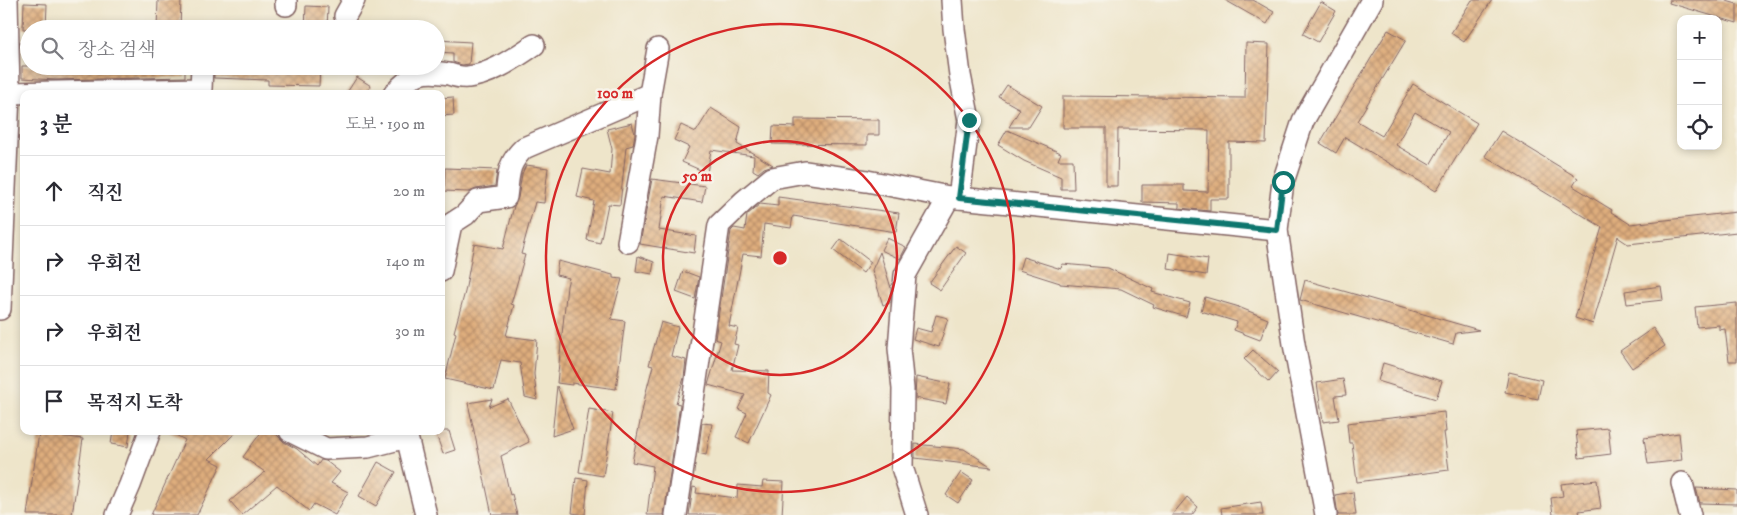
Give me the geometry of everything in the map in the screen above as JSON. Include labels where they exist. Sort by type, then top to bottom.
[{"type":"street","points":[[0,309],[2,169],[9,93],[7,0]]},
{"type":"street","points":[[917,515],[902,467],[903,389],[899,348],[905,275],[954,198],[969,120],[960,75],[952,0]]},
{"type":"street","points":[[1326,515],[1294,344],[1277,230],[1283,182],[1303,121],[1372,0]]},
{"type":"street","points":[[445,74],[465,78],[482,74],[505,64],[534,45]]},
{"type":"street","points":[[628,242],[647,136],[650,94],[658,48]]},
{"type":"street","points":[[201,90],[202,75]]},
{"type":"street","points":[[398,90],[415,75]]},
{"type":"street","points":[[9,93],[20,93]]},
{"type":"street","points":[[445,253],[451,224],[464,215],[478,201],[506,197],[513,158],[524,148],[650,94]]},
{"type":"street","points":[[676,515],[719,225],[772,178],[805,172],[867,181],[954,198],[1277,230]]},
{"type":"street","points":[[117,515],[149,435]]},
{"type":"street","points":[[298,435],[326,449],[368,447],[405,435]]},
{"type":"street","points":[[408,435],[426,515]]},
{"type":"street","points":[[1682,482],[1690,515]]},
{"type":"building","points":[[158,0],[181,0],[180,20],[157,20]]},
{"type":"building","points":[[1225,0],[1253,0],[1274,12],[1267,24]]},
{"type":"building","points":[[1472,0],[1492,0],[1464,42],[1451,33]]},
{"type":"building","points":[[1670,0],[1723,0],[1737,4],[1737,23],[1722,19],[1722,15],[1710,15],[1669,3]]},
{"type":"building","points":[[1321,2],[1336,11],[1318,42],[1303,34]]},
{"type":"building","points":[[24,3],[47,4],[46,20],[23,20]]},
{"type":"building","points":[[306,6],[328,7],[327,20],[305,20]]},
{"type":"building","points":[[1388,30],[1406,40],[1357,121],[1382,136],[1413,84],[1477,123],[1436,191],[1345,137],[1336,153],[1320,143]],"holes":[[[1415,112],[1449,132],[1430,165],[1396,145]]]},
{"type":"building","points":[[445,41],[471,42],[469,64],[462,65],[453,62],[453,53],[445,53]]},
{"type":"building","points":[[1246,43],[1269,44],[1266,143],[1229,142],[1229,199],[1210,199],[1210,211],[1179,208],[1179,203],[1142,202],[1142,185],[1184,185],[1184,191],[1208,192],[1209,130],[1118,129],[1117,186],[1106,186],[1106,128],[1063,128],[1063,96],[1245,98]]},
{"type":"building","points":[[22,75],[185,75],[185,77],[56,80],[22,78]]},
{"type":"building","points":[[214,75],[320,75],[319,86],[268,85],[268,80],[214,78]]},
{"type":"building","points":[[357,77],[371,86],[368,90],[349,90]]},
{"type":"building","points":[[1007,85],[1042,106],[1029,127],[1009,127],[1020,109],[999,97]]},
{"type":"building","points":[[453,97],[454,115],[445,116],[445,98]]},
{"type":"building","points":[[711,108],[741,127],[737,144],[773,165],[764,168],[758,173],[753,170],[754,156],[711,150],[707,173],[682,162],[689,147],[674,140],[681,125],[696,132]]},
{"type":"building","points":[[795,119],[879,120],[879,135],[867,135],[867,145],[772,144],[773,126],[795,127]]},
{"type":"building","points":[[632,123],[635,134],[633,145],[626,147],[620,205],[608,204],[600,243],[587,240],[594,201],[577,197],[583,169],[610,174],[612,149],[607,129]]},
{"type":"building","points":[[1007,130],[1061,153],[1058,160],[1073,160],[1074,189],[1061,189],[1061,177],[1024,161],[998,145]]},
{"type":"building","points":[[1501,131],[1578,178],[1573,186],[1612,210],[1611,212],[1630,224],[1737,212],[1737,232],[1628,244],[1618,236],[1593,324],[1575,318],[1602,227],[1485,156]]},
{"type":"building","points":[[526,165],[548,168],[544,203],[535,202],[521,254],[525,255],[511,304],[514,305],[506,336],[537,340],[534,374],[537,400],[525,397],[520,363],[501,360],[494,390],[445,379],[474,244],[503,249]]},
{"type":"building","points":[[445,168],[497,170],[495,186],[469,192],[445,191]]},
{"type":"building","points":[[652,179],[705,186],[702,202],[664,196],[659,230],[696,236],[694,253],[640,244]]},
{"type":"building","points":[[778,197],[899,213],[896,232],[793,216],[791,228],[764,224],[761,256],[743,254],[729,326],[738,328],[734,344],[738,345],[732,370],[769,371],[768,393],[771,395],[749,443],[736,437],[747,413],[738,409],[745,395],[708,385],[721,341],[715,339],[731,231],[734,228],[745,230],[747,215],[760,204],[778,206]]},
{"type":"building","points":[[887,238],[906,247],[900,259],[881,250]]},
{"type":"building","points":[[841,239],[871,262],[863,273],[833,250]]},
{"type":"building","points":[[956,246],[966,253],[940,290],[929,283]]},
{"type":"building","points":[[880,252],[891,288],[890,303],[883,305],[872,270]]},
{"type":"building","points":[[1170,253],[1208,259],[1206,275],[1168,269]]},
{"type":"building","points":[[638,256],[654,262],[652,274],[636,271]]},
{"type":"building","points":[[1023,257],[1061,269],[1062,264],[1108,268],[1153,289],[1152,292],[1190,303],[1186,317],[1153,307],[1154,305],[1121,289],[1060,284],[1019,270]]},
{"type":"building","points":[[558,261],[622,279],[611,319],[625,321],[616,389],[572,383],[572,385],[557,383],[569,278],[556,275]]},
{"type":"building","points":[[683,271],[699,277],[695,299],[676,292]]},
{"type":"building","points":[[1305,280],[1479,330],[1456,333],[1453,344],[1300,300]]},
{"type":"building","points":[[1661,286],[1663,300],[1627,304],[1625,291]]},
{"type":"building","points":[[1205,297],[1236,306],[1268,319],[1260,340],[1234,330],[1237,322],[1201,311]]},
{"type":"building","points":[[1737,303],[1737,361],[1729,361],[1725,329],[1719,330],[1719,325],[1697,327],[1695,307]]},
{"type":"building","points":[[936,315],[948,318],[939,347],[913,339],[916,328],[931,332]]},
{"type":"building","points":[[661,322],[678,327],[671,356],[686,360],[684,378],[676,403],[680,404],[664,515],[647,515],[653,466],[632,462],[653,366],[649,365]]},
{"type":"building","points":[[1653,328],[1665,346],[1632,368],[1620,351]]},
{"type":"building","points":[[1253,350],[1278,372],[1269,382],[1244,359]]},
{"type":"building","points":[[1383,363],[1442,381],[1436,399],[1378,381]]},
{"type":"building","points":[[1509,372],[1542,380],[1538,399],[1505,392]]},
{"type":"building","points":[[916,377],[950,384],[946,404],[915,398]]},
{"type":"building","points":[[1343,379],[1346,395],[1335,396],[1339,420],[1323,422],[1317,383]]},
{"type":"building","points":[[557,386],[573,429],[552,436]]},
{"type":"building","points":[[492,399],[489,407],[508,399],[529,442],[501,456],[510,495],[512,494],[517,515],[492,515],[468,403]]},
{"type":"building","points":[[589,409],[613,413],[603,476],[579,472]]},
{"type":"building","points":[[1444,412],[1446,432],[1444,432],[1449,470],[1357,482],[1352,443],[1349,443],[1347,423]]},
{"type":"building","points":[[702,423],[712,424],[706,455],[698,453]]},
{"type":"building","points":[[1608,428],[1611,454],[1579,458],[1576,431]]},
{"type":"building","points":[[445,431],[449,431],[455,450],[443,454],[436,435],[445,435]]},
{"type":"building","points":[[1679,433],[1682,460],[1648,464],[1644,438]]},
{"type":"building","points":[[39,435],[83,439],[72,515],[27,515]]},
{"type":"building","points":[[112,435],[130,435],[128,447],[111,444]]},
{"type":"building","points":[[176,435],[233,435],[209,459],[221,465],[197,515],[151,515],[185,440]]},
{"type":"building","points":[[259,435],[277,435],[317,466],[321,460],[326,461],[340,472],[331,483],[348,492],[335,515],[314,504],[309,511],[277,485],[242,515],[230,501],[265,472],[243,457]]},
{"type":"building","points":[[915,444],[964,449],[992,467],[915,458]]},
{"type":"building","points":[[378,462],[396,472],[376,506],[359,496]]},
{"type":"building","points":[[961,472],[973,480],[958,503],[946,495]]},
{"type":"building","points":[[576,478],[588,480],[585,515],[572,513]]},
{"type":"building","points":[[1597,480],[1601,508],[1579,511],[1580,515],[1553,515],[1551,498],[1563,496],[1561,484]]},
{"type":"building","points":[[763,481],[784,482],[782,515],[689,515],[693,487],[697,488],[696,493],[737,498],[738,485],[762,487]]},
{"type":"building","points":[[1696,488],[1737,490],[1737,504],[1700,503]]},
{"type":"building","points":[[1353,492],[1356,515],[1338,515],[1335,495]]},
{"type":"building","points":[[1187,497],[1198,507],[1192,515],[1172,515]]},
{"type":"building","points":[[1261,502],[1263,515],[1222,515],[1221,508]]},
{"type":"route","points":[[969,120],[959,198],[1277,230],[1283,182]]}]
